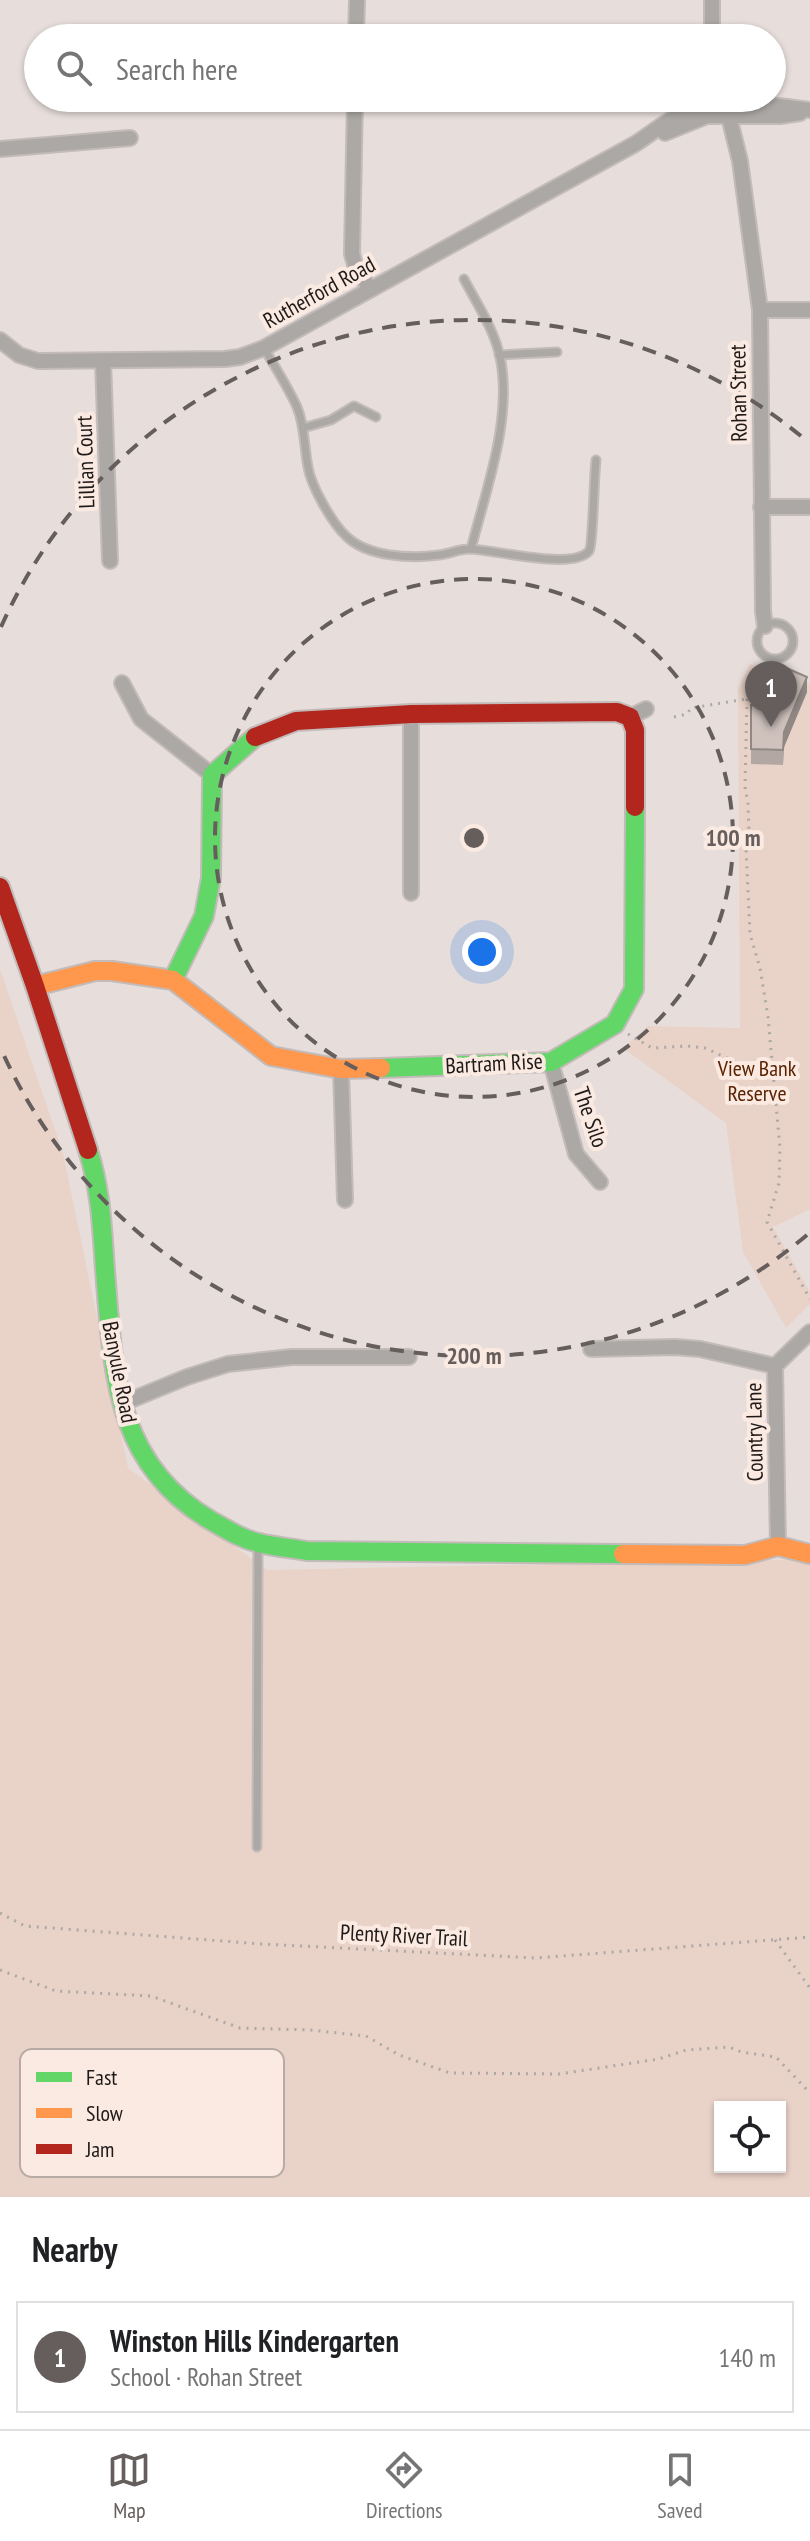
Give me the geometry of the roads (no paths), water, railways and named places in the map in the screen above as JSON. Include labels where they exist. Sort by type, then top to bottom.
[{"type":"street","points":[[356,24],[357,0]]},
{"type":"street","points":[[712,0],[712,24]]},
{"type":"street","name":"Rutherford Road","points":[[750,112],[780,116],[810,111]]},
{"type":"street","points":[[355,112],[352,254],[356,268],[370,289]]},
{"type":"street","name":"Rutherford Road","points":[[0,340],[19,355],[38,361],[240,357],[264,348],[635,144],[711,112]]},
{"type":"street","name":"Rohan Street","points":[[722,112],[740,161],[760,310],[765,626]]},
{"type":"street","points":[[0,149],[130,138]]},
{"type":"street","points":[[760,310],[810,310]]},
{"type":"street","name":"Lillian Court","points":[[103,361],[110,561]]},
{"type":"street","points":[[761,507],[810,507]]},
{"type":"street","points":[[122,683],[141,719],[212,775]]},
{"type":"street","name":"Bartram Rise","points":[[173,980],[271,1056],[341,1069],[551,1062],[615,1024],[634,989],[635,730],[638,713],[411,714]]},
{"type":"street","points":[[35,986],[103,971],[173,980],[204,916],[211,878],[212,775],[257,736],[296,721],[411,714],[411,893]]},
{"type":"street","name":"Banyule Road","points":[[0,887],[98,1182],[109,1321],[121,1404],[137,1447],[158,1477],[191,1509],[235,1535],[258,1543],[307,1551],[745,1555],[778,1546],[810,1554]]},
{"type":"street","name":"The Silo","points":[[551,1062],[576,1154],[600,1182]]},
{"type":"street","points":[[341,1069],[345,1200]]},
{"type":"street","name":"Country Lane","points":[[778,1546],[775,1366],[810,1332]]},
{"type":"street","points":[[591,1349],[700,1349],[775,1366]]},
{"type":"street","points":[[121,1404],[228,1364],[292,1357],[409,1357]]},
{"type":"lane","points":[[464,279],[493,335],[499,355],[503,395],[499,434],[471,549]]},
{"type":"lane","points":[[264,348],[297,407],[311,481],[337,526],[354,544],[411,557],[471,549],[515,557],[574,558],[588,553],[593,542],[596,460]]},
{"type":"lane","points":[[499,355],[557,352]]},
{"type":"lane","points":[[303,428],[331,420],[354,406],[376,417]]},
{"type":"lane","points":[[777,623],[789,630],[793,642],[789,653],[777,660],[760,651],[757,644],[760,631],[765,626],[777,623]]},
{"type":"lane","points":[[257,1847],[258,1543]]},
{"type":"place","name":"Winston Hills Kindergarten","points":[[771,727]]},
{"type":"park label","name":"View Bank Reserve","points":[[757,1080]]}]
